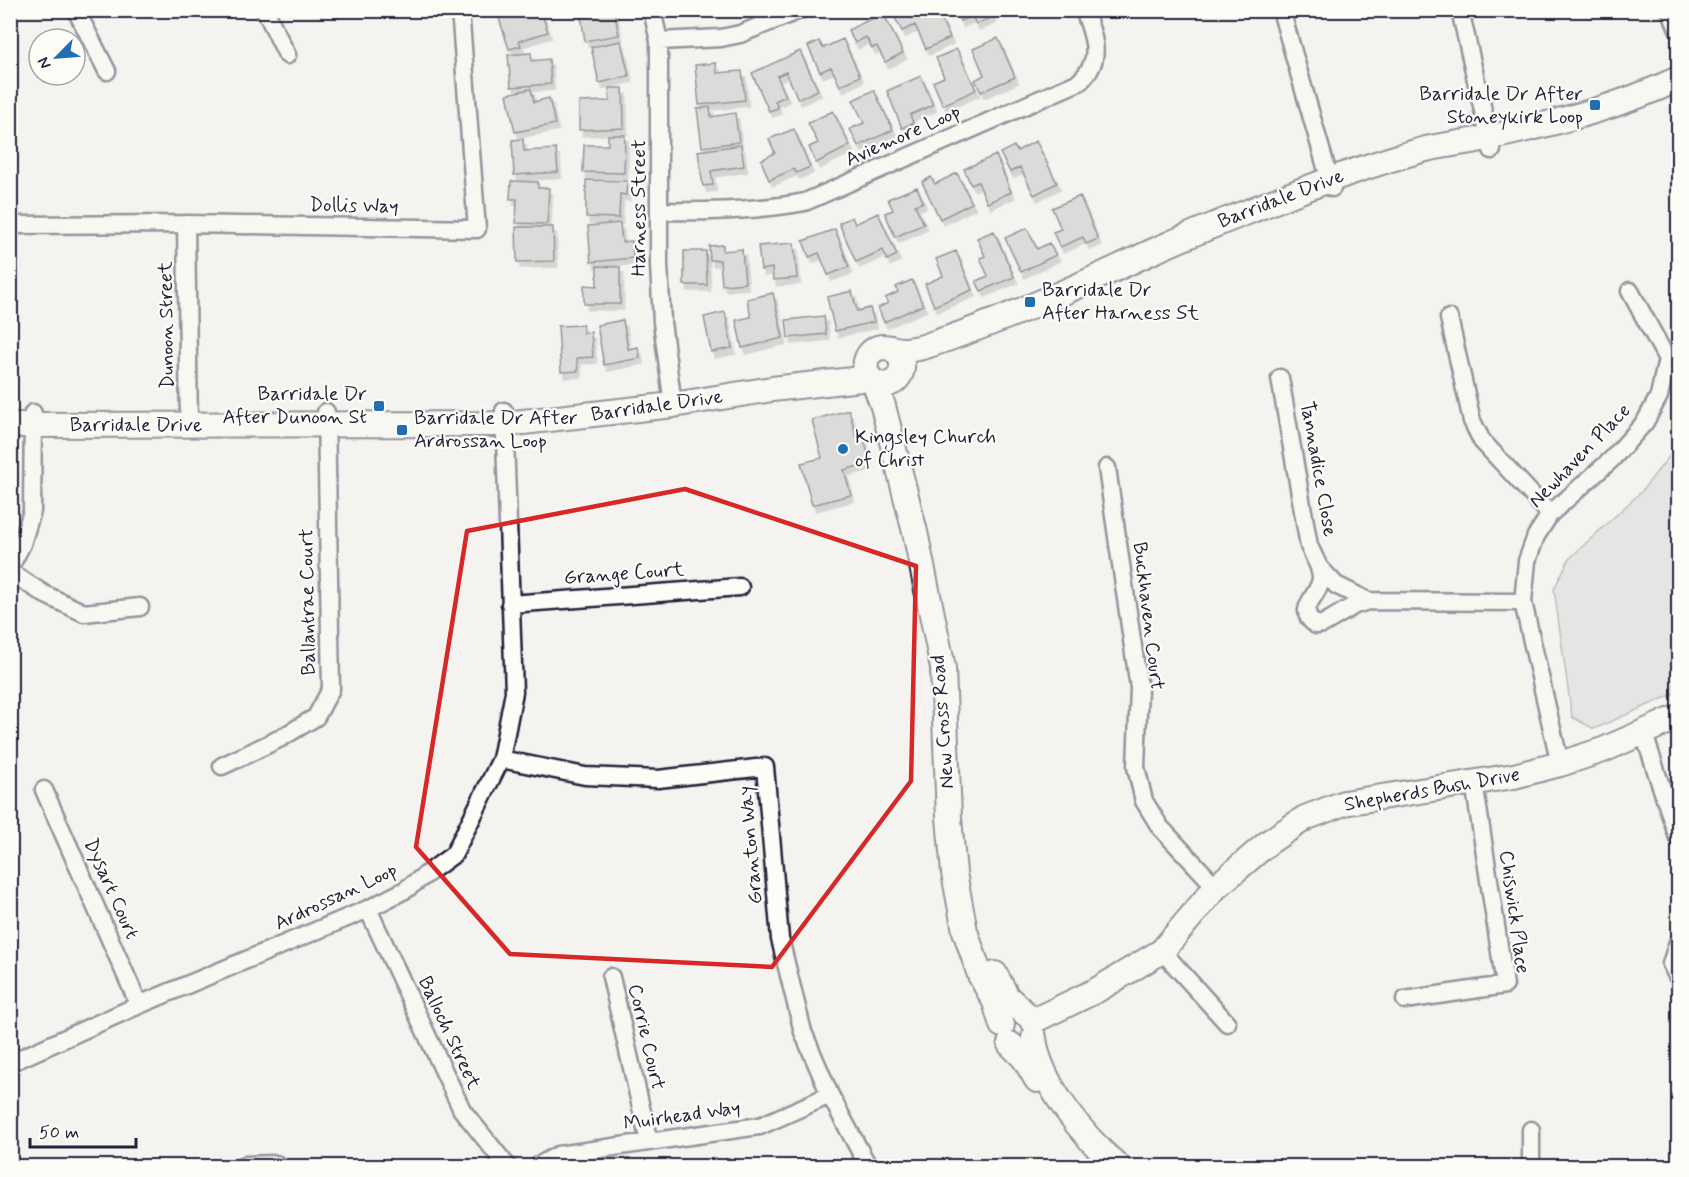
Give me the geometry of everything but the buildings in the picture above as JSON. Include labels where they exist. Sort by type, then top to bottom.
[{"type":"street","points":[[76,10],[107,71]]},
{"type":"street","points":[[265,10],[287,55]]},
{"type":"street","name":"Dollis Way","points":[[10,225],[186,224],[477,229],[461,22],[458,10]]},
{"type":"street","name":"Harness Street","points":[[652,10],[659,42],[662,322],[672,399]]},
{"type":"street","points":[[659,42],[721,38],[740,34],[800,10]]},
{"type":"street","name":"Aviemore Loop","points":[[660,211],[701,212],[774,207],[805,202],[1079,82],[1088,74],[1095,52],[1094,39],[1084,10]]},
{"type":"street","points":[[1281,10],[1331,185]]},
{"type":"street","points":[[1460,10],[1491,144]]},
{"type":"street","points":[[1670,10],[1678,29]]},
{"type":"street","name":"Barridale Drive","points":[[22,419],[505,418],[882,375],[903,369],[902,358],[894,350],[922,347],[990,324],[1174,242],[1331,185],[1403,169],[1491,144],[1597,111],[1678,79]]},
{"type":"street","name":"Barridale Drive","points":[[1491,144],[1604,122],[1678,94]]},
{"type":"street","name":"Barridale Drive","points":[[882,375],[994,335],[1331,185]]},
{"type":"street","name":"Dunoon Street","points":[[186,224],[189,419]]},
{"type":"street","name":"Newhaven Place","points":[[1560,764],[1523,602],[1527,561],[1536,536],[1550,514],[1612,459],[1645,422],[1659,396],[1667,360],[1630,291]]},
{"type":"street","points":[[1449,318],[1472,421],[1482,441],[1550,514]]},
{"type":"street","name":"New Cross Road","points":[[882,375],[900,402],[956,666],[962,817],[967,871],[978,927],[992,969],[1007,997],[1031,1024],[1035,1050],[1046,1077],[1055,1093],[1108,1165]]},
{"type":"street","name":"New Cross Road","points":[[882,375],[884,406],[915,532],[943,668],[949,818],[954,873],[965,931],[980,975],[995,1002],[1006,1035],[1024,1058],[1057,1113],[1108,1165]]},
{"type":"street","name":"Tannadice Close","points":[[1280,378],[1309,546],[1319,567],[1321,578],[1316,593],[1307,605],[1310,621],[1316,625],[1323,624],[1355,605],[1368,601],[1523,602]]},
{"type":"street","name":"Ballantrae Court","points":[[222,766],[281,738],[316,717],[331,689],[326,418]]},
{"type":"street","name":"Ardrossan Loop","points":[[10,1063],[139,1005],[368,909],[405,890],[454,854],[501,759],[514,692],[505,418]]},
{"type":"street","points":[[10,567],[22,544],[32,511],[22,419]]},
{"type":"street","name":"Buckhaven Court","points":[[1107,468],[1139,688],[1136,767],[1144,801],[1160,827],[1216,888]]},
{"type":"street","name":"Tannadice Close","points":[[1319,567],[1336,585],[1368,601]]},
{"type":"street","points":[[10,572],[44,594],[84,613],[140,607]]},
{"type":"street","name":"Grange Court","points":[[510,604],[740,587]]},
{"type":"street","name":"Shepherds Bush Drive","points":[[1006,1035],[1004,1020],[1012,1014],[1031,1024],[1097,990],[1162,951],[1216,888],[1269,842],[1305,818],[1344,803],[1514,776],[1560,764],[1603,750],[1678,717]]},
{"type":"street","points":[[1643,732],[1678,838]]},
{"type":"street","name":"Granton Way","points":[[501,759],[585,776],[657,779],[765,767],[780,939],[803,1032],[830,1095],[868,1167]]},
{"type":"street","name":"Chiswick Place","points":[[1406,1000],[1505,985],[1474,782]]},
{"type":"street","name":"Dysart Court","points":[[44,790],[139,1005]]},
{"type":"street","name":"Balloch Street","points":[[368,909],[462,1110],[507,1167]]},
{"type":"street","points":[[1678,942],[1671,964],[1678,975]]},
{"type":"street","points":[[1162,951],[1227,1023]]},
{"type":"street","name":"Corrie Court","points":[[611,977],[649,1142]]},
{"type":"street","name":"Muirhead Way","points":[[538,1167],[558,1155],[760,1126],[830,1095]]},
{"type":"street","points":[[1531,1130],[1531,1167]]},
{"type":"street","points":[[242,1167],[276,1164],[279,1167]]},
{"type":"highlighted area","points":[[685,489],[916,566],[911,781],[772,967],[510,954],[416,847],[467,531]]},
{"type":"shaded area","points":[[1678,445],[1678,692],[1594,729],[1572,717],[1554,589],[1569,559],[1641,492]]},
{"type":"place","name":"Barridale Dr After Stoneykirk Loop","points":[[1595,105]]},
{"type":"place","name":"Barridale Dr After Harness St","points":[[1030,302]]},
{"type":"place","name":"Barridale Dr After Dunoon St","points":[[379,406]]},
{"type":"place","name":"Barridale Dr After Ardrossan Loop","points":[[402,430]]},
{"type":"place","name":"Kingsley Church of Christ","points":[[843,449]]}]
